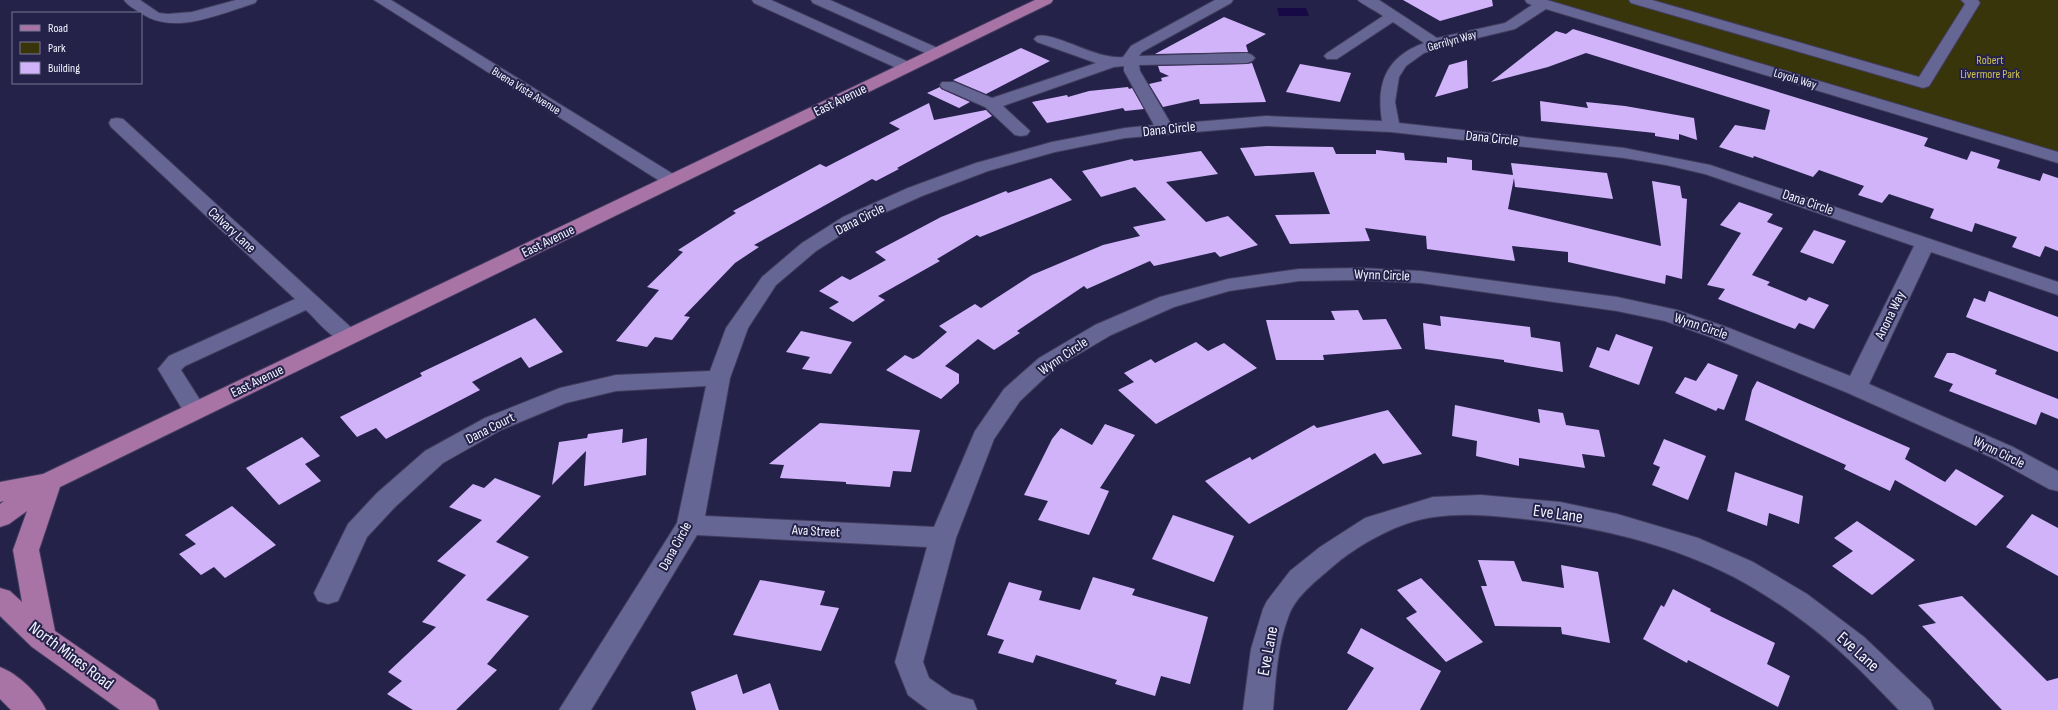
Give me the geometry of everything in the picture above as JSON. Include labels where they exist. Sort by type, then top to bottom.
[{"type":"main road","name":"East Avenue","points":[[0,517],[50,481],[1046,0]]},
{"type":"main road","name":"East Avenue","points":[[0,492],[50,481]]},
{"type":"main road","points":[[42,638],[26,550],[50,481]]},
{"type":"main road","name":"North Mines Road","points":[[0,599],[42,638],[144,710]]},
{"type":"main road","points":[[0,680],[31,710]]},
{"type":"street","points":[[131,0],[157,17],[172,18],[198,16],[250,0]]},
{"type":"street","name":"Buena Vista Avenue","points":[[381,0],[672,181]]},
{"type":"street","points":[[759,0],[907,67]]},
{"type":"street","points":[[818,0],[937,52]]},
{"type":"street","points":[[1166,129],[1132,71],[1131,57],[1136,48],[1226,0]]},
{"type":"street","points":[[1366,0],[1374,3],[1436,44]]},
{"type":"street","points":[[1636,0],[1667,4],[1923,83],[1973,3],[1968,0]]},
{"type":"street","name":"Loyola Way","points":[[1538,2],[2058,158]]},
{"type":"street","name":"Gerrilyn Way","points":[[1391,127],[1388,102],[1391,77],[1400,63],[1419,50],[1436,44],[1510,26],[1538,2]]},
{"type":"street","points":[[1637,32],[1667,4]]},
{"type":"street","points":[[1332,56],[1393,16]]},
{"type":"street","points":[[1042,39],[1072,51],[1112,63]]},
{"type":"street","points":[[991,104],[1112,63],[1131,61],[1247,58]]},
{"type":"street","points":[[1845,94],[1867,66]]},
{"type":"street","points":[[948,85],[991,104],[1021,131]]},
{"type":"street","name":"Dana Circle","points":[[574,710],[619,641],[690,525],[719,378],[737,328],[769,281],[809,247],[850,222],[915,192],[982,167],[1052,147],[1125,133],[1266,121],[1391,127],[1624,153],[1666,160],[1710,170],[2058,289]]},
{"type":"street","name":"Calvary Lane","points":[[117,123],[348,338]]},
{"type":"street","name":"Anona Way","points":[[1856,387],[1925,243]]},
{"type":"street","name":"Wynn Circle","points":[[962,710],[944,705],[918,686],[910,662],[943,538],[983,437],[1012,395],[1047,364],[1103,330],[1160,305],[1228,285],[1298,275],[1360,274],[1421,277],[1618,304],[1670,316],[1721,333],[1856,387],[2004,453],[2058,482]]},
{"type":"street","points":[[195,411],[169,369],[177,361],[308,301]]},
{"type":"street","name":"Dana Court","points":[[328,593],[357,531],[386,500],[434,457],[493,424],[560,396],[616,383],[719,378]]},
{"type":"street","name":"Eve Lane","points":[[1258,710],[1265,649],[1276,609],[1300,579],[1329,554],[1374,525],[1433,507],[1481,506],[1560,512],[1617,524],[1689,546],[1744,570],[1797,602],[1854,646],[1919,710]]},
{"type":"street","name":"Ava Street","points":[[690,525],[943,538]]},
{"type":"green space","name":"Robert Livermore Park","points":[[1534,0],[2058,0],[2058,158]]},
{"type":"shaded area","points":[[1277,8],[1306,8],[1309,16],[1279,16]]},
{"type":"building","points":[[1403,0],[1492,0],[1493,6],[1440,21]]},
{"type":"building","points":[[1224,17],[1266,34],[1246,45],[1248,52],[1155,54]]},
{"type":"building","points":[[1573,29],[1928,138],[1924,146],[1967,160],[1971,151],[2000,160],[1997,168],[2040,181],[2043,173],[2058,178],[2058,251],[2045,246],[2040,257],[2012,247],[2017,237],[1975,223],[1972,232],[1930,218],[1934,209],[1889,194],[1882,203],[1858,195],[1864,186],[1819,170],[1813,177],[1754,156],[1753,158],[1719,147],[1735,125],[1765,130],[1770,110],[1586,53],[1548,67],[1491,82],[1556,31],[1566,34]]},
{"type":"building","points":[[1021,48],[1050,61],[986,94],[953,80]]},
{"type":"building","points":[[1467,60],[1468,88],[1435,97],[1449,65]]},
{"type":"building","points":[[1252,63],[1266,102],[1200,104],[1199,99],[1163,107],[1149,84],[1162,81],[1161,78],[1169,76],[1160,72],[1158,66]]},
{"type":"building","points":[[1300,64],[1351,73],[1340,102],[1286,92]]},
{"type":"building","points":[[940,87],[941,89],[970,102],[959,108],[927,93]]},
{"type":"building","points":[[1128,87],[1129,89],[1132,88],[1144,109],[1125,111],[1123,108],[1047,123],[1032,102],[1067,95],[1068,97],[1089,91]]},
{"type":"building","points":[[1540,101],[1588,108],[1586,102],[1625,106],[1694,118],[1697,140],[1679,134],[1679,140],[1655,136],[1655,133],[1541,121]]},
{"type":"building","points":[[929,103],[934,120],[986,110],[992,116],[897,168],[899,169],[876,181],[872,179],[754,245],[759,247],[735,263],[684,316],[690,317],[672,340],[655,337],[647,347],[616,341],[659,290],[647,287],[683,252],[678,250],[736,213],[733,211],[820,164],[826,167],[900,129],[889,123]]},
{"type":"building","points":[[1266,146],[1333,147],[1336,154],[1376,154],[1376,150],[1404,153],[1405,160],[1447,163],[1447,157],[1472,160],[1472,170],[1513,175],[1511,163],[1607,173],[1613,199],[1515,187],[1514,178],[1508,209],[1661,246],[1652,181],[1680,186],[1682,198],[1687,199],[1682,279],[1666,275],[1665,284],[1568,262],[1568,252],[1512,246],[1515,261],[1427,249],[1426,236],[1365,228],[1370,241],[1290,244],[1275,215],[1330,214],[1314,172],[1255,176],[1240,148]]},
{"type":"building","points":[[1201,151],[1218,174],[1166,182],[1206,222],[1228,216],[1258,245],[1220,257],[1215,252],[1154,266],[1150,261],[1087,289],[1084,286],[1017,331],[1020,333],[994,350],[978,339],[945,366],[959,374],[959,383],[941,399],[886,370],[905,355],[913,359],[919,356],[947,332],[939,326],[975,304],[981,308],[1032,275],[1103,245],[1140,236],[1133,227],[1166,220],[1135,187],[1101,197],[1082,171],[1132,159],[1134,161]]},
{"type":"building","points":[[1051,178],[1072,200],[980,237],[977,235],[937,259],[940,261],[878,296],[885,300],[853,322],[829,308],[839,302],[819,291],[842,276],[850,280],[886,260],[875,252],[941,217],[1006,191],[1008,193]]},
{"type":"building","points":[[1739,202],[1773,214],[1767,222],[1783,228],[1752,275],[1770,282],[1767,285],[1806,301],[1809,297],[1829,305],[1814,329],[1799,323],[1795,329],[1718,299],[1725,289],[1707,285],[1741,233],[1720,225]]},
{"type":"building","points":[[1814,230],[1846,241],[1833,264],[1800,252]]},
{"type":"building","points":[[1989,291],[2058,317],[2058,352],[1966,317],[1974,298],[1985,302]]},
{"type":"building","points":[[1358,310],[1363,320],[1386,319],[1402,349],[1323,355],[1324,360],[1276,360],[1266,320],[1335,320],[1331,311]]},
{"type":"building","points":[[1440,316],[1530,327],[1531,337],[1560,342],[1563,372],[1504,362],[1504,360],[1425,349],[1423,323],[1441,326]]},
{"type":"building","points":[[535,318],[563,352],[529,368],[521,357],[472,382],[480,390],[386,439],[376,428],[357,437],[340,417],[422,376],[420,373]]},
{"type":"building","points":[[801,331],[852,342],[831,374],[802,369],[810,357],[786,352]]},
{"type":"building","points":[[1616,334],[1653,347],[1639,385],[1589,367],[1597,347],[1609,351]]},
{"type":"building","points":[[1196,342],[1208,351],[1224,343],[1257,368],[1156,424],[1118,390],[1134,382],[1124,373],[1151,359],[1155,363]]},
{"type":"building","points":[[1947,353],[1954,353],[1997,370],[1995,374],[2058,399],[2058,419],[2041,412],[2036,425],[1949,391],[1953,384],[1934,377]]},
{"type":"building","points":[[1708,363],[1738,375],[1724,410],[1718,408],[1716,411],[1675,393],[1685,377],[1696,381]]},
{"type":"building","points":[[1757,381],[1910,448],[1905,459],[1945,482],[1956,469],[2004,496],[1976,526],[1895,480],[1890,491],[1844,469],[1846,465],[1745,420],[1752,390]]},
{"type":"building","points":[[1455,405],[1540,423],[1538,409],[1563,413],[1566,425],[1599,430],[1605,457],[1582,454],[1585,468],[1519,458],[1519,466],[1476,456],[1477,441],[1452,436]]},
{"type":"building","points":[[1388,410],[1422,454],[1383,464],[1375,453],[1249,524],[1205,481],[1250,457],[1252,460],[1314,425],[1317,428]]},
{"type":"building","points":[[820,423],[920,430],[911,472],[893,471],[890,487],[846,484],[846,482],[780,478],[784,465],[769,464]]},
{"type":"building","points":[[1105,424],[1135,435],[1100,488],[1109,491],[1089,535],[1038,520],[1048,501],[1024,495],[1052,439],[1061,428],[1092,445]]},
{"type":"building","points":[[623,429],[622,443],[647,438],[646,475],[584,486],[586,451],[552,485],[559,442],[587,438],[588,434]]},
{"type":"building","points":[[302,437],[320,456],[305,464],[321,481],[279,505],[246,468]]},
{"type":"building","points":[[1664,439],[1706,456],[1688,500],[1652,485],[1660,467],[1653,464]]},
{"type":"building","points":[[1735,472],[1803,496],[1799,524],[1769,513],[1767,526],[1727,511]]},
{"type":"building","points":[[495,478],[541,496],[496,542],[529,557],[486,600],[529,616],[487,664],[497,670],[456,710],[413,710],[387,694],[402,681],[388,672],[436,627],[422,622],[466,575],[437,561],[482,520],[449,507],[473,484],[484,488]]},
{"type":"building","points":[[232,506],[276,545],[225,578],[214,567],[201,575],[179,554],[196,544],[185,535]]},
{"type":"building","points":[[2032,514],[2058,528],[2058,576],[2006,547]]},
{"type":"building","points":[[1173,515],[1234,536],[1214,582],[1152,559]]},
{"type":"building","points":[[1857,521],[1915,560],[1872,595],[1832,566],[1853,551],[1834,538]]},
{"type":"building","points":[[1478,560],[1514,561],[1522,581],[1564,588],[1561,565],[1598,572],[1610,643],[1562,634],[1561,627],[1495,626],[1481,586],[1487,586]]},
{"type":"building","points":[[1093,577],[1135,589],[1132,595],[1208,617],[1190,684],[1161,676],[1155,696],[1115,684],[1117,680],[1036,655],[1033,663],[998,653],[1004,640],[987,635],[1009,582],[1042,591],[1039,600],[1080,610]]},
{"type":"building","points":[[1421,578],[1483,642],[1446,662],[1406,618],[1417,612],[1397,590]]},
{"type":"building","points":[[760,580],[825,591],[820,605],[839,608],[821,651],[733,635]]},
{"type":"building","points":[[1673,589],[1711,609],[1710,611],[1775,643],[1767,664],[1790,676],[1778,707],[1688,660],[1687,663],[1643,639],[1661,605],[1664,607]]},
{"type":"building","points":[[1962,596],[2047,681],[2058,678],[2058,710],[2002,710],[1922,626],[1936,623],[1918,605]]},
{"type":"building","points":[[1361,628],[1441,671],[1420,710],[1347,710],[1374,668],[1347,653]]},
{"type":"building","points":[[737,674],[743,694],[770,683],[779,710],[696,710],[691,692]]}]
